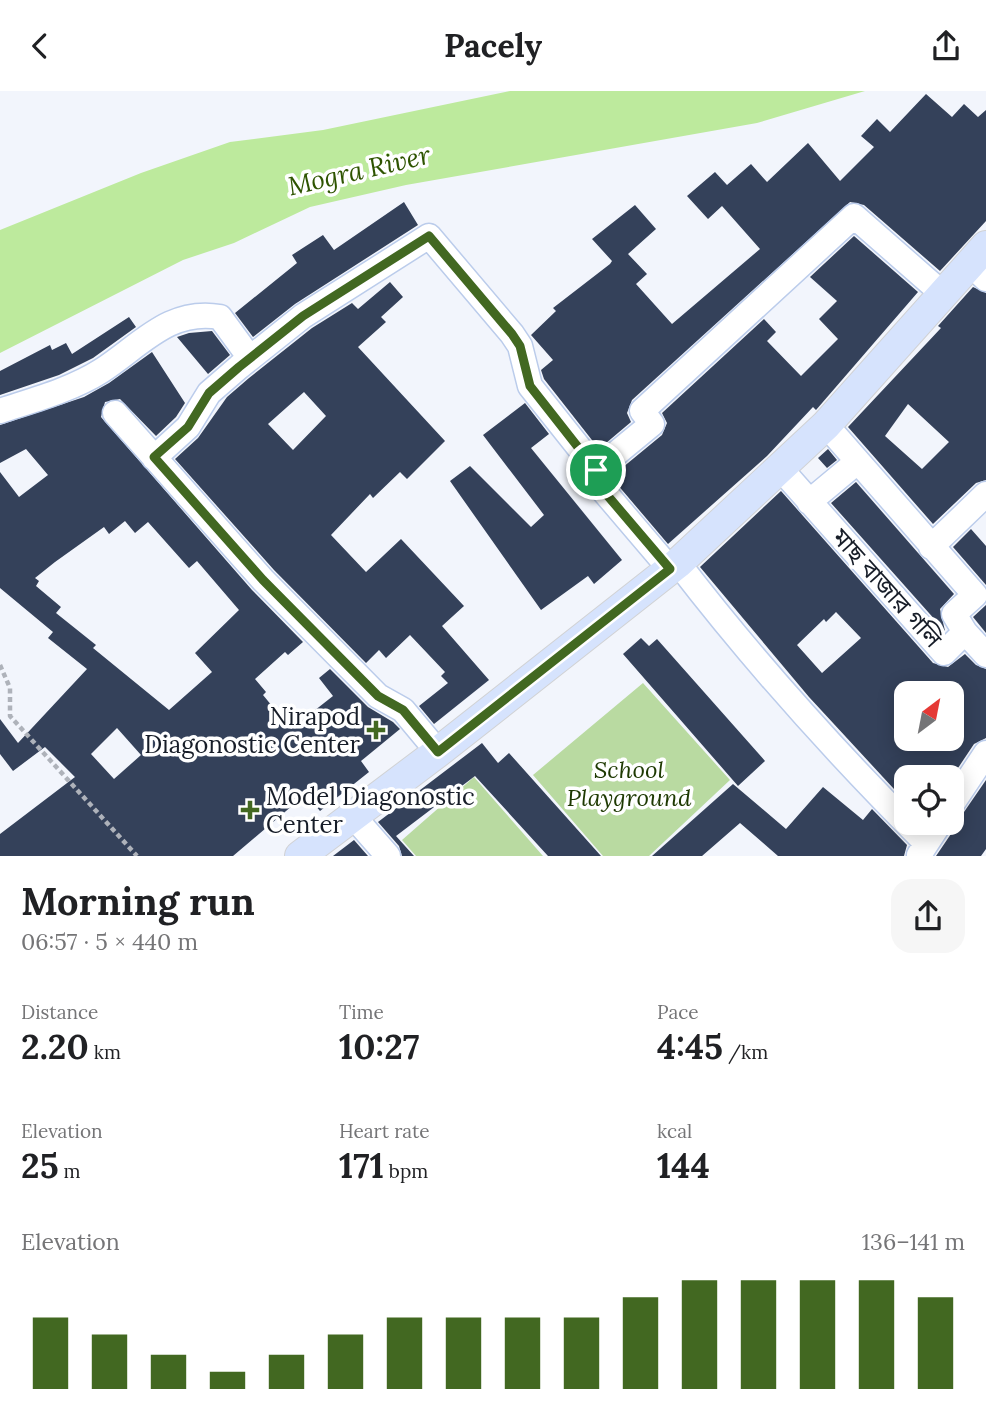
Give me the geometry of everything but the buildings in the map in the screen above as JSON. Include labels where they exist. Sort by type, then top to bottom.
[{"type":"main road","points":[[300,856],[438,752],[674,566],[826,425],[943,294],[980,263]]},
{"type":"street","points":[[928,840],[879,796],[590,475],[652,424],[642,411],[854,216],[943,294]]},
{"type":"street","points":[[154,457],[188,427],[209,393],[250,358],[303,316],[429,236],[512,334],[520,346],[530,386],[596,470]]},
{"type":"street","points":[[0,411],[100,372],[160,327],[183,317],[206,314],[220,317],[250,358]]},
{"type":"street","points":[[115,413],[263,580],[378,696],[403,710],[438,752]]},
{"type":"street","name":"মাছ বাজার গলি","points":[[826,425],[975,595],[954,614],[965,632],[986,655]]},
{"type":"street","points":[[809,502],[857,462]]},
{"type":"street","name":"মাছ বাজার গলি","points":[[780,468],[944,653],[965,632]]},
{"type":"street","points":[[931,547],[986,494]]},
{"type":"street","points":[[964,786],[986,753]]},
{"type":"street","points":[[353,816],[388,856]]},
{"type":"path","points":[[0,665],[10,688],[10,716],[137,856]]},
{"type":"green space","name":"School Playground","points":[[643,683],[730,780],[649,856],[603,856],[533,775]]},
{"type":"green space","points":[[474,777],[543,856],[416,856],[402,840]]},
{"type":"water","name":"Mogra River","points":[[510,91],[865,91],[757,123],[406,185],[310,207],[234,243],[183,260],[0,353],[0,230],[141,173],[230,142],[323,130]]},
{"type":"place","name":"Nirapod Diagonostic Center","points":[[376,730]]},
{"type":"place","name":"Model Diagonostic Center","points":[[250,810]]},
{"type":"route","points":[[429,236],[512,334],[520,346],[530,386],[596,470],[590,475],[670,569],[438,752],[403,710],[378,696],[263,580],[154,457],[188,427],[209,393],[239,367],[303,316],[429,236]]}]
